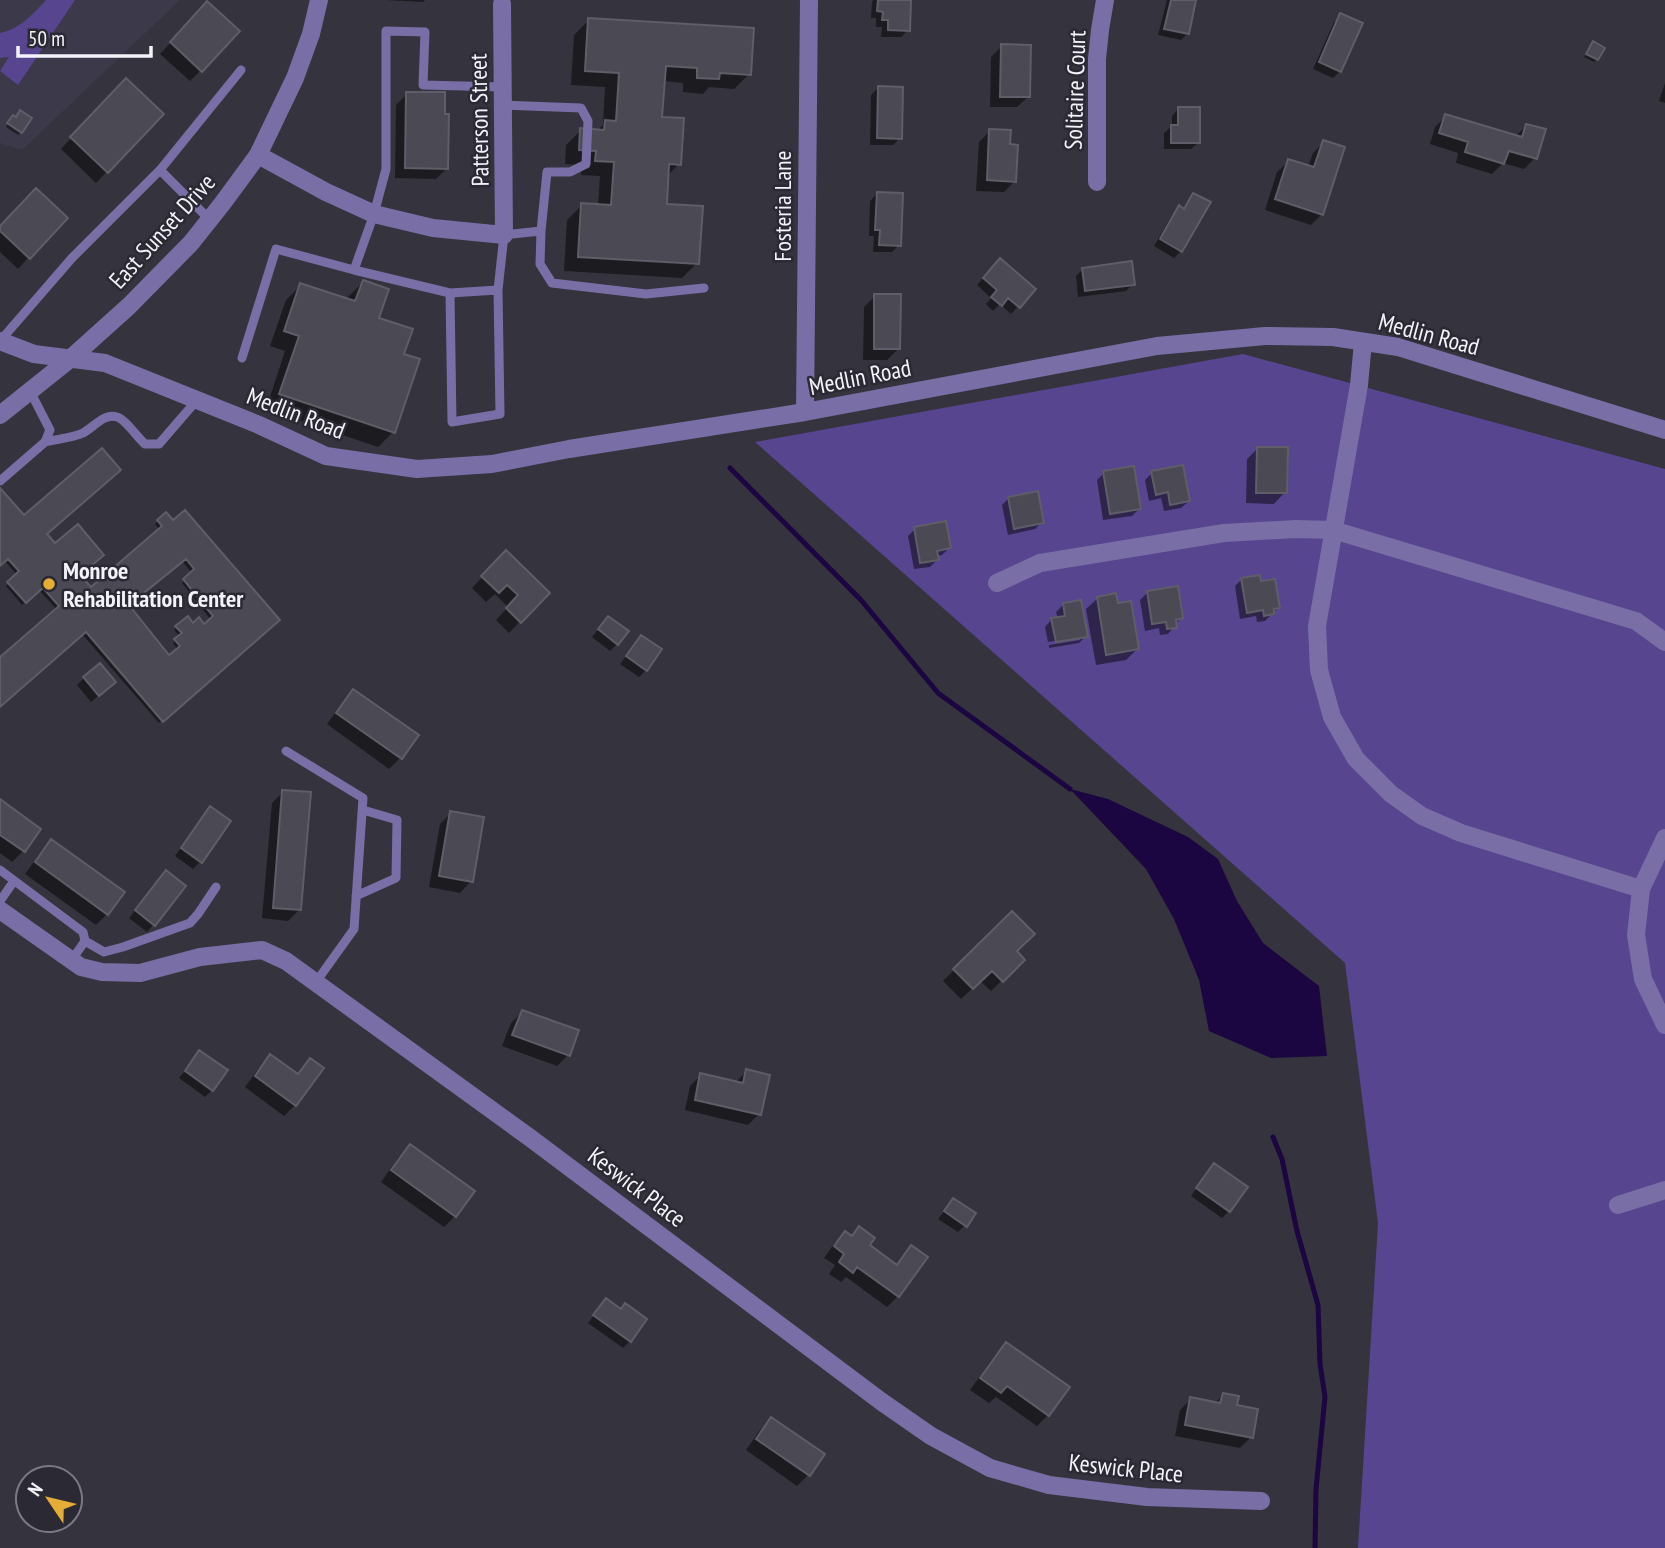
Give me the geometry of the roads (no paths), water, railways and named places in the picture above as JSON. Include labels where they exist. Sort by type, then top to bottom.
[{"type":"street","name":"East Sunset Drive","points":[[2,409],[70,359],[129,306],[210,220],[258,155],[295,78],[311,34],[319,0]]},
{"type":"street","name":"Fosteria Lane","points":[[805,412],[808,0]]},
{"type":"street","name":"Solitaire Court","points":[[1097,182],[1097,58],[1105,0]]},
{"type":"street","name":"Patterson Street","points":[[503,2],[504,235]]},
{"type":"street","points":[[258,155],[326,192],[374,214],[433,228],[504,235]]},
{"type":"street","name":"Medlin Road","points":[[0,341],[34,354],[105,363],[259,425],[326,456],[416,469],[492,464],[569,449],[805,412],[1157,346],[1265,336],[1333,337],[1398,347],[1665,430]]},
{"type":"street","points":[[1363,342],[1359,385],[1317,626],[1318,670],[1332,717],[1356,759],[1391,794],[1422,816],[1461,833],[1641,889]]},
{"type":"street","points":[[997,583],[1041,563],[1224,533],[1333,530],[1636,621],[1665,642]]},
{"type":"street","points":[[1665,838],[1641,889],[1636,935],[1643,979],[1665,1025]]},
{"type":"street","name":"Keswick Place","points":[[0,910],[80,967],[103,972],[140,974],[200,957],[262,950],[286,961],[540,1144],[882,1402],[943,1442],[990,1468],[1049,1485],[1147,1497],[1261,1502]]},
{"type":"street","points":[[1618,1205],[1665,1190]]},
{"type":"lane","points":[[354,270],[374,214],[386,169],[386,31],[425,32],[423,85],[581,108],[588,121],[586,164],[570,172],[547,172],[540,264],[552,283],[646,294],[704,288]]},
{"type":"lane","points":[[0,341],[72,258],[160,170],[241,70]]},
{"type":"lane","points":[[160,170],[210,220]]},
{"type":"lane","points":[[450,293],[452,422],[500,414],[498,290],[504,235],[541,231]]},
{"type":"lane","points":[[242,358],[276,249],[450,293],[498,290]]},
{"type":"lane","points":[[0,481],[45,442],[50,430],[30,391]]},
{"type":"lane","points":[[45,442],[81,434],[104,418],[116,416],[125,421],[134,435],[145,444],[159,444],[197,400]]},
{"type":"lane","points":[[286,751],[363,798],[354,929],[316,982]]},
{"type":"lane","points":[[356,895],[396,878],[397,820],[363,810]]},
{"type":"lane","points":[[0,870],[83,932],[85,941],[104,952],[190,923],[216,887]]},
{"type":"lane","points":[[0,901],[14,881]]},
{"type":"lane","points":[[71,961],[85,941]]},
{"type":"waterway","points":[[730,468],[861,600],[938,693],[1070,789]]},
{"type":"waterway","points":[[1273,1137],[1282,1159],[1297,1231],[1318,1305],[1320,1364],[1325,1397],[1316,1489],[1315,1548]]},
{"type":"place","name":"Monroe Rehabilitation Center","points":[[49,584]]}]
